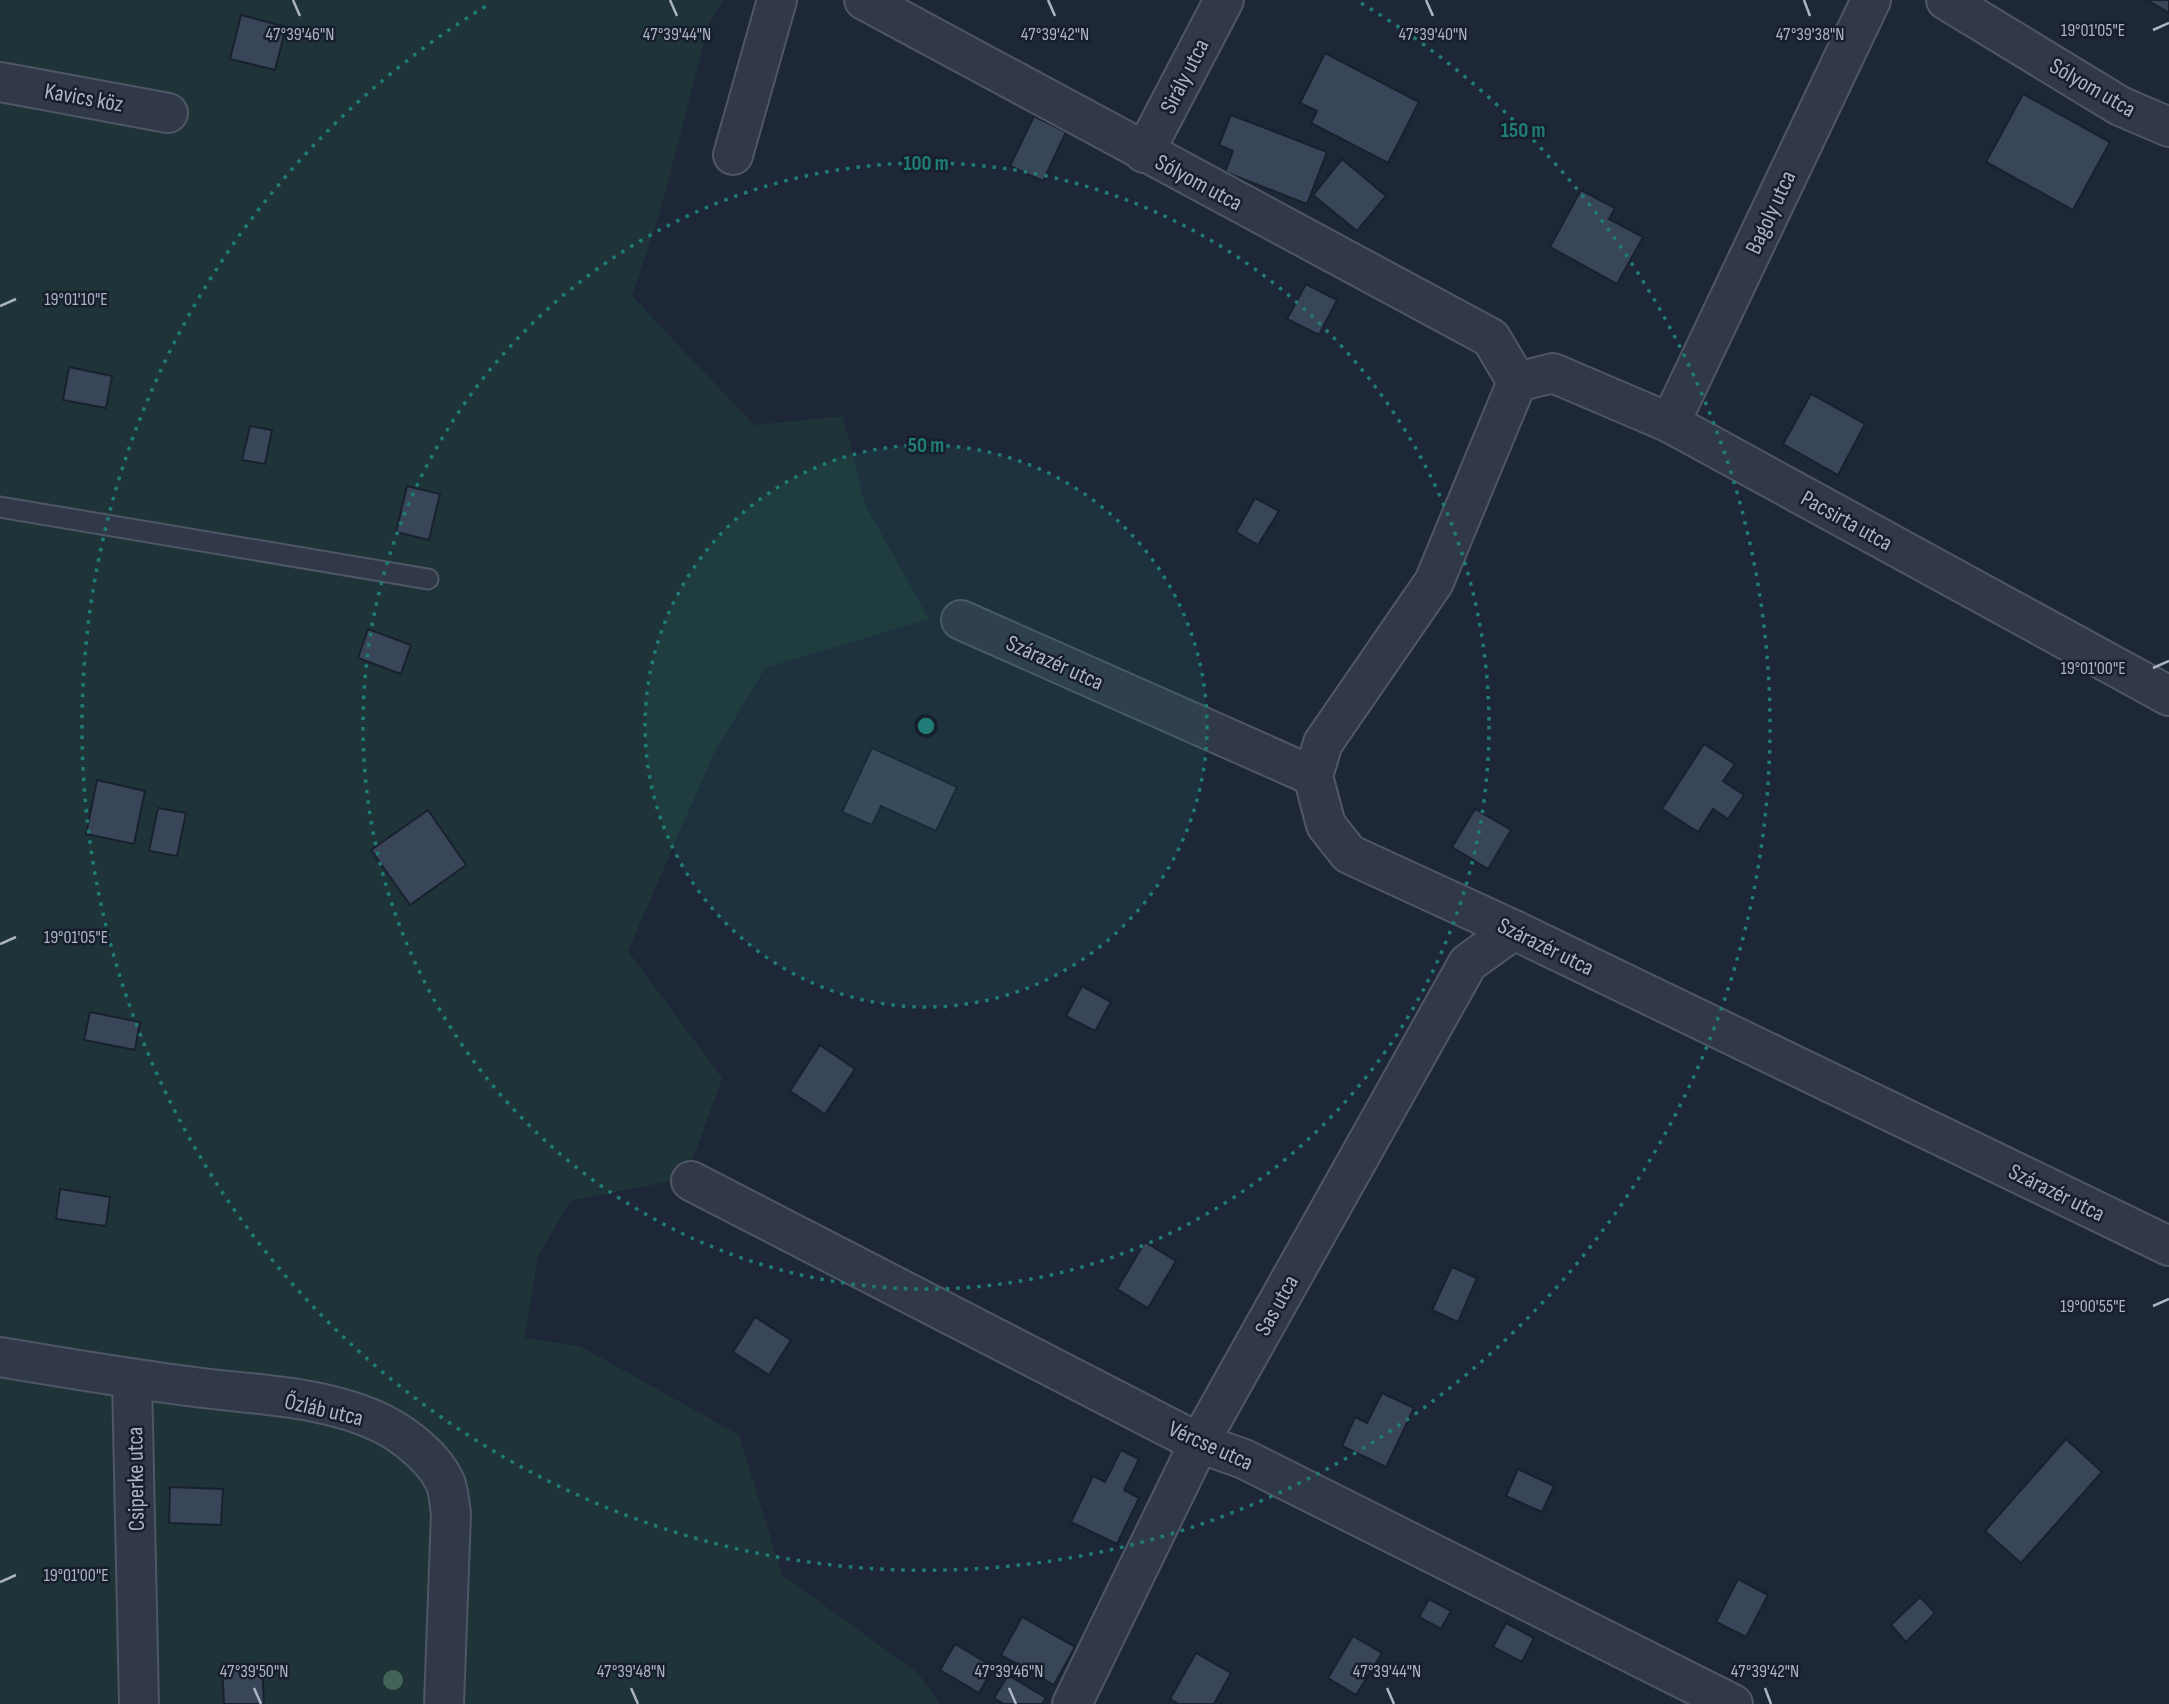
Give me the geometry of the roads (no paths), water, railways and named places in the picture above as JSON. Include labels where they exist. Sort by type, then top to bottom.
[{"type":"street","points":[[733,155],[777,0]]},
{"type":"street","name":"Sólyom utca","points":[[864,0],[1491,338],[1517,382]]},
{"type":"street","name":"Sirály utca","points":[[1144,153],[1224,0]]},
{"type":"street","name":"Bagoly utca","points":[[1670,423],[1871,0]]},
{"type":"street","name":"Sólyom utca","points":[[1946,0],[2120,106],[2169,127]]},
{"type":"street","name":"Kavics köz","points":[[0,82],[168,113]]},
{"type":"street","name":"Pacsirta utca","points":[[1517,382],[1553,373],[1670,423],[2169,696]]},
{"type":"street","points":[[1313,776],[1323,743],[1434,582],[1517,382]]},
{"type":"street","name":"Szárazér utca","points":[[961,620],[1313,776],[1326,825],[1349,854],[1514,930],[2169,1246]]},
{"type":"street","name":"Sas utca","points":[[1072,1704],[1199,1443],[1468,963],[1514,930]]},
{"type":"street","name":"Vércse utca","points":[[691,1181],[1199,1443],[1244,1459],[1734,1704]]},
{"type":"street","name":"Őzláb utca","points":[[0,1357],[132,1380],[338,1408],[385,1425],[427,1457],[445,1482],[452,1513],[444,1704]]},
{"type":"street","name":"Csiperke utca","points":[[132,1380],[139,1704]]},
{"type":"lane","points":[[0,507],[428,579]]}]
